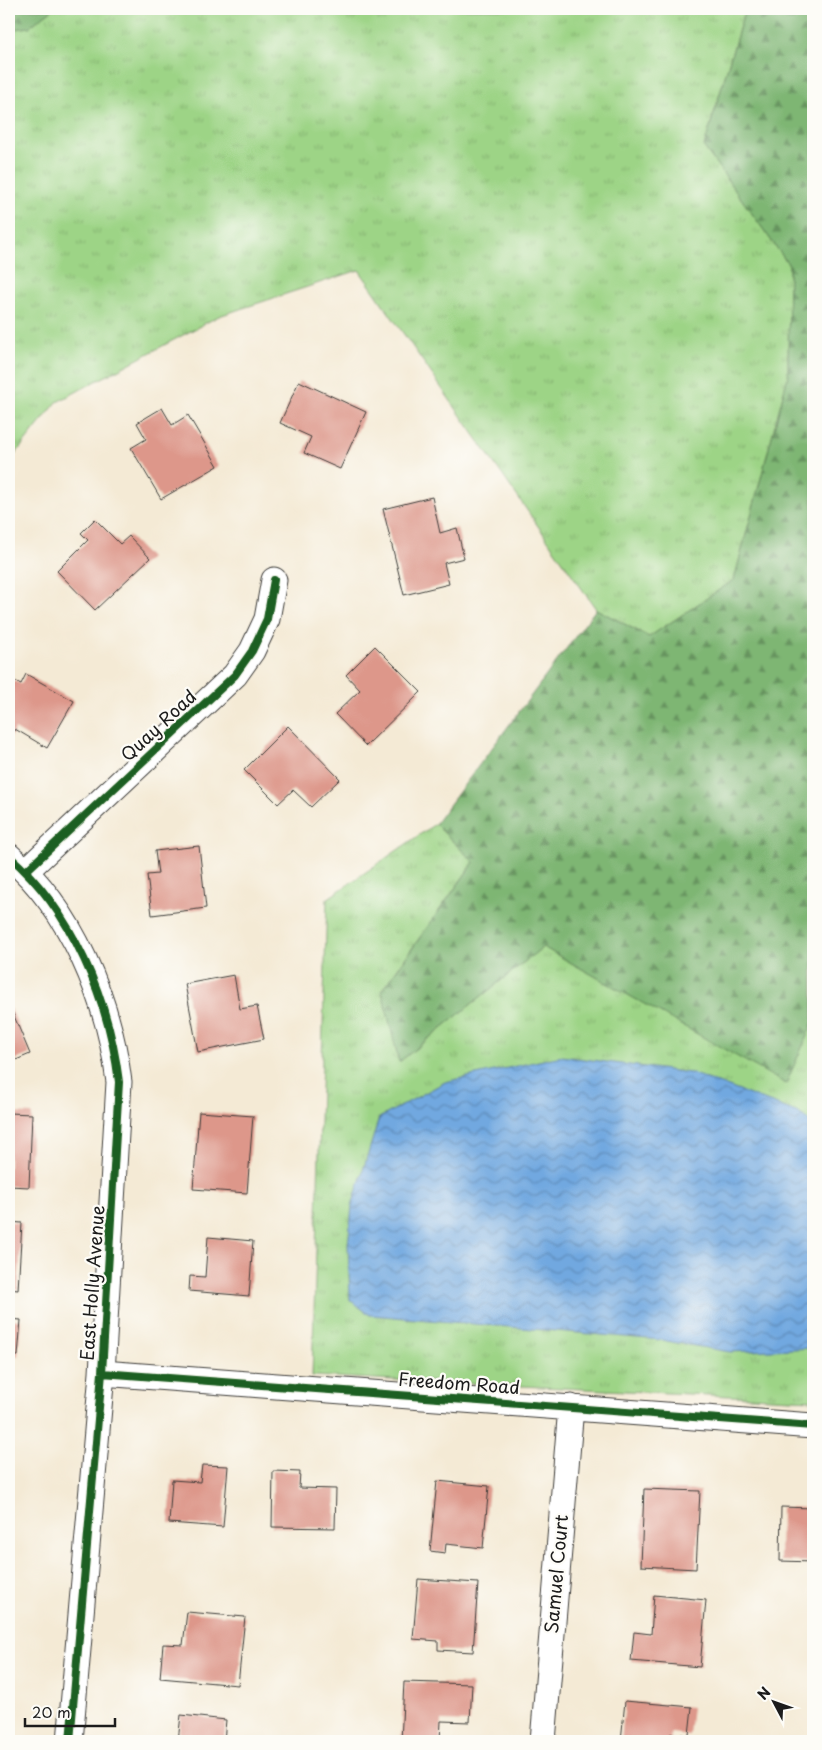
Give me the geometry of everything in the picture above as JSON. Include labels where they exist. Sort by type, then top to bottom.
[{"type":"street","name":"Quay Road","points":[[18,863],[235,675],[252,651],[267,619],[274,580]]},
{"type":"street","name":"East Holly Avenue","points":[[18,863],[56,907],[78,947],[95,988],[116,1052],[119,1082],[102,1373],[70,1741]]},
{"type":"street","name":"Freedom Road","points":[[102,1373],[813,1426]]},
{"type":"street","name":"Samuel Court","points":[[542,1741],[571,1407]]},
{"type":"green space","points":[[9,9],[53,9],[29,27],[9,30]]},
{"type":"green space","points":[[53,9],[745,9],[704,147],[789,265],[788,376],[734,580],[649,637],[596,609],[359,270],[219,316],[57,402],[9,462],[9,30],[29,27]]},
{"type":"green space","points":[[745,9],[813,9],[813,1022],[786,1084],[543,947],[399,1062],[382,991],[474,862],[435,824],[596,609],[649,637],[734,580],[788,376],[789,265],[704,147]]},
{"type":"green space","points":[[435,824],[474,862],[382,990],[399,1062],[543,947],[786,1083],[813,1022],[813,1400],[312,1376],[327,899]]},
{"type":"water","points":[[561,1056],[691,1073],[799,1113],[813,1124],[813,1348],[730,1352],[660,1340],[370,1315],[350,1300],[348,1245],[352,1206],[379,1118],[445,1082]]},
{"type":"building","points":[[299,381],[366,412],[340,469],[304,453],[311,437],[280,423]]},
{"type":"building","points":[[162,408],[172,425],[188,415],[218,466],[161,499],[131,448],[146,439],[137,423]]},
{"type":"building","points":[[432,497],[440,533],[457,528],[464,558],[444,563],[449,584],[404,595],[383,509]]},
{"type":"building","points":[[95,519],[120,544],[129,536],[150,558],[95,610],[57,571],[88,540],[81,533]]},
{"type":"building","points":[[375,646],[421,692],[366,746],[335,714],[360,690],[346,675]]},
{"type":"building","points":[[26,674],[74,701],[47,748],[15,729],[9,740],[9,678],[21,684]]},
{"type":"building","points":[[288,726],[340,779],[311,807],[293,790],[278,804],[244,770]]},
{"type":"building","points":[[199,846],[206,908],[152,915],[147,875],[158,874],[155,851]]},
{"type":"building","points":[[234,975],[240,1009],[257,1006],[264,1039],[198,1052],[185,984]]},
{"type":"building","points":[[9,1004],[30,1054],[9,1063]]},
{"type":"building","points":[[199,1112],[253,1116],[247,1193],[193,1189]]},
{"type":"building","points":[[9,1113],[32,1114],[29,1187],[9,1186]]},
{"type":"building","points":[[9,1222],[22,1223],[18,1290],[9,1289]]},
{"type":"building","points":[[208,1237],[253,1241],[249,1296],[189,1291],[190,1276],[205,1277]]},
{"type":"building","points":[[9,1319],[21,1320],[18,1356],[13,1356],[10,1386],[9,1386]]},
{"type":"building","points":[[202,1465],[228,1466],[223,1527],[169,1523],[172,1480],[200,1482]]},
{"type":"building","points":[[273,1471],[300,1472],[299,1488],[336,1489],[335,1528],[272,1527]]},
{"type":"building","points":[[437,1481],[489,1486],[483,1548],[446,1544],[445,1553],[430,1551]]},
{"type":"building","points":[[644,1489],[700,1491],[696,1569],[641,1566]]},
{"type":"building","points":[[781,1507],[813,1508],[813,1562],[780,1561]]},
{"type":"building","points":[[418,1579],[478,1583],[473,1652],[438,1650],[438,1641],[413,1639]]},
{"type":"building","points":[[654,1595],[706,1600],[700,1667],[631,1661],[634,1632],[651,1634]]},
{"type":"building","points":[[187,1612],[245,1617],[238,1685],[160,1678],[163,1644],[183,1645]]},
{"type":"building","points":[[404,1682],[472,1684],[470,1722],[441,1721],[440,1741],[401,1741]]},
{"type":"building","points":[[625,1701],[692,1707],[689,1735],[671,1733],[670,1741],[621,1741]]},
{"type":"building","points":[[181,1715],[226,1720],[224,1741],[178,1741]]},
{"type":"cycle path","points":[[26,871],[235,675],[252,651],[267,619],[274,580]]},
{"type":"cycle path","points":[[9,856],[31,878],[51,903],[69,930],[84,959],[106,1020],[119,1082],[102,1373],[70,1741]]},
{"type":"cycle path","points":[[102,1373],[813,1426]]}]
